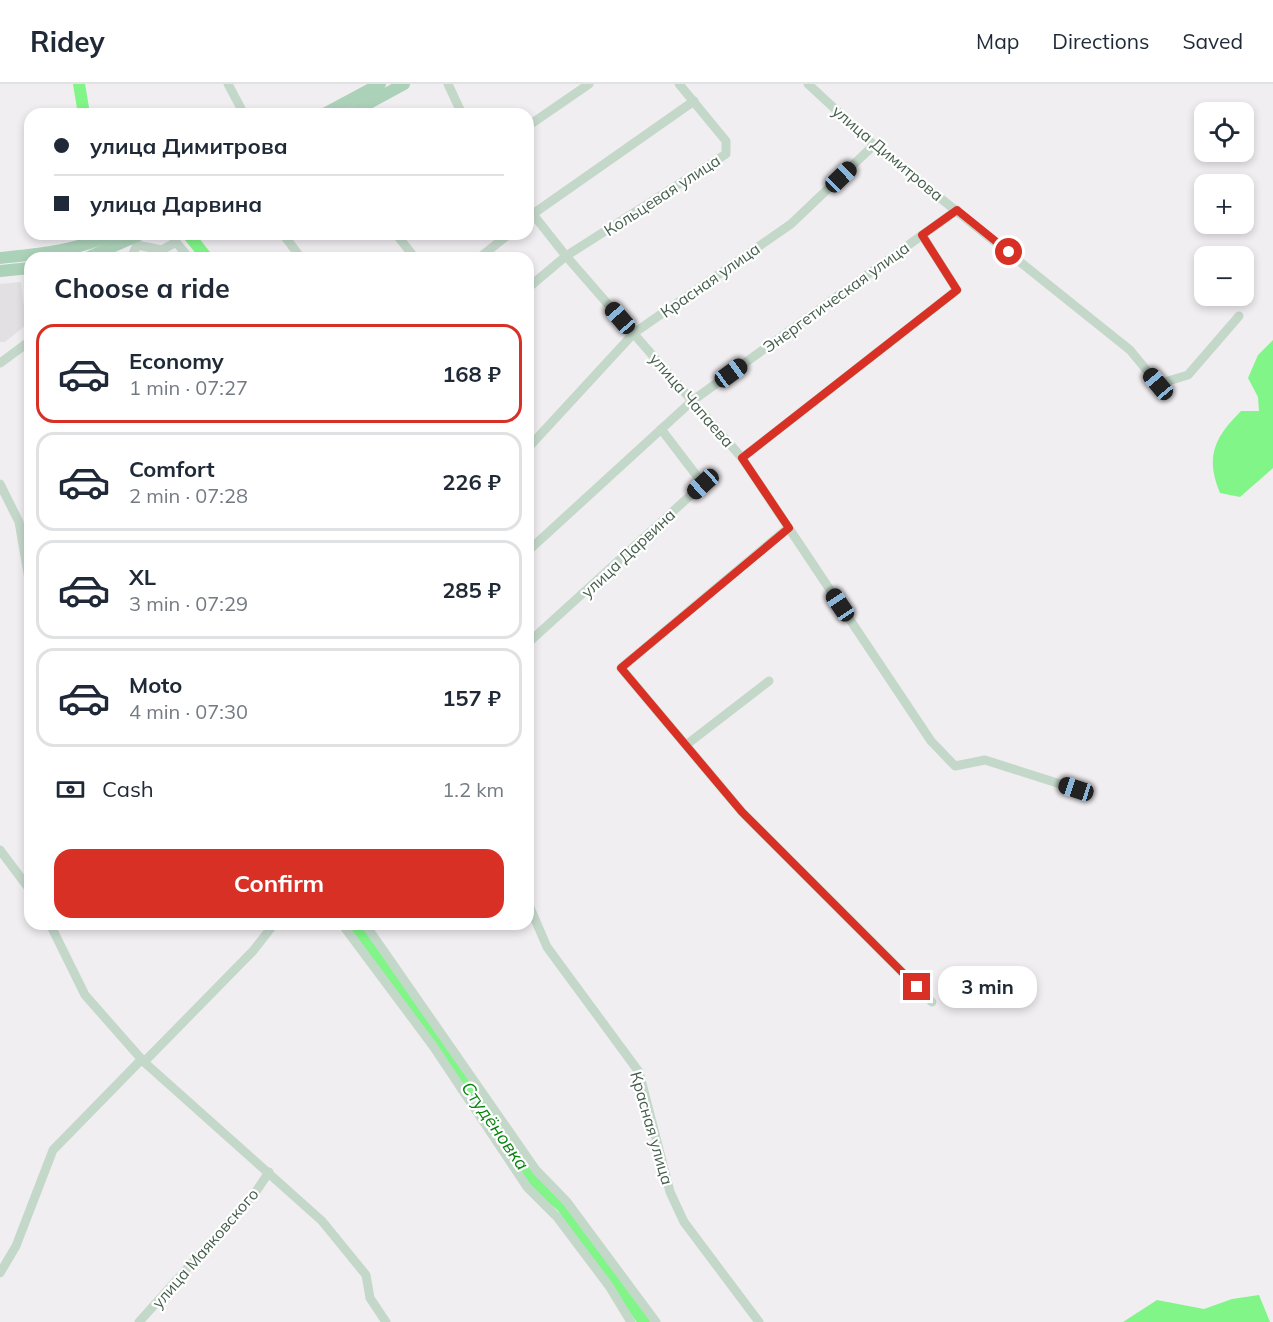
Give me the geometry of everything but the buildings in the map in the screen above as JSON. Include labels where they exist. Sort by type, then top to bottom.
[{"type":"main road","points":[[335,108],[380,84]]},
{"type":"main road","points":[[360,108],[404,84]]},
{"type":"main road","points":[[53,252],[100,240]]},
{"type":"main road","points":[[103,252],[134,240]]},
{"type":"main road","points":[[0,258],[24,255]]},
{"type":"main road","points":[[0,271],[24,269]]},
{"type":"street","points":[[228,84],[241,108]]},
{"type":"street","points":[[448,84],[459,108]]},
{"type":"street","points":[[534,122],[589,84]]},
{"type":"street","name":"Кольцевая улица","points":[[534,283],[566,256],[726,154],[726,141],[679,84]]},
{"type":"street","name":"улица Димитрова","points":[[808,84],[874,145],[1130,350],[1158,384],[1188,375],[1239,316]]},
{"type":"street","points":[[534,210],[694,102]]},
{"type":"street","name":"Красная улица","points":[[534,441],[634,333],[791,224],[874,145]]},
{"type":"street","name":"Энергетическая улица","points":[[534,545],[692,401],[957,210]]},
{"type":"street","name":"улица Чапаева","points":[[534,219],[742,458],[931,741],[955,766],[985,760],[1076,789]]},
{"type":"street","points":[[742,458],[957,290],[922,235]]},
{"type":"street","points":[[139,240],[162,250],[176,242],[184,252]]},
{"type":"street","points":[[401,240],[410,252]]},
{"type":"street","points":[[486,252],[502,240]]},
{"type":"street","points":[[0,363],[24,345]]},
{"type":"street","name":"улица Дарвина","points":[[534,638],[703,484],[661,429]]},
{"type":"street","points":[[0,484],[19,522],[24,551]]},
{"type":"street","points":[[789,528],[621,668],[742,812],[932,1002]]},
{"type":"street","points":[[686,745],[769,681]]},
{"type":"street","points":[[0,850],[24,882]]},
{"type":"street","name":"Красная улица","points":[[534,917],[547,947],[639,1072],[670,1192],[684,1222],[759,1322]]},
{"type":"street","name":"улица Маяковского","points":[[53,930],[85,994],[143,1060],[322,1221],[366,1275],[370,1298],[386,1322]]},
{"type":"street","points":[[0,1273],[16,1246],[53,1149],[253,951],[269,930]]},
{"type":"street","points":[[346,930],[432,1046],[527,1187],[557,1217],[609,1286],[631,1322]]},
{"type":"street","points":[[368,930],[536,1170],[567,1202],[656,1322]]},
{"type":"street","name":"улица Маяковского","points":[[140,1322],[255,1193],[269,1172]]},
{"type":"shaded area","points":[[21,282],[24,308],[24,327],[5,342],[0,342],[0,284]]},
{"type":"shaded area","points":[[1273,340],[1273,468],[1240,497],[1220,493],[1213,469],[1215,449],[1224,430],[1241,411],[1259,411],[1258,397],[1248,378],[1258,355]]},
{"type":"shaded area","points":[[1259,1295],[1270,1322],[1123,1322],[1157,1300],[1204,1309],[1232,1299]]},
{"type":"waterway","name":"Студёновка","points":[[79,84],[83,108]]},
{"type":"waterway","name":"Студёновка","points":[[193,240],[202,252]]},
{"type":"waterway","name":"Студёновка","points":[[357,930],[534,1183],[562,1206],[644,1322]]},
{"type":"route","points":[[917,987],[742,812],[621,668],[789,528],[742,458],[957,290],[922,235],[957,210],[1009,252]]}]
